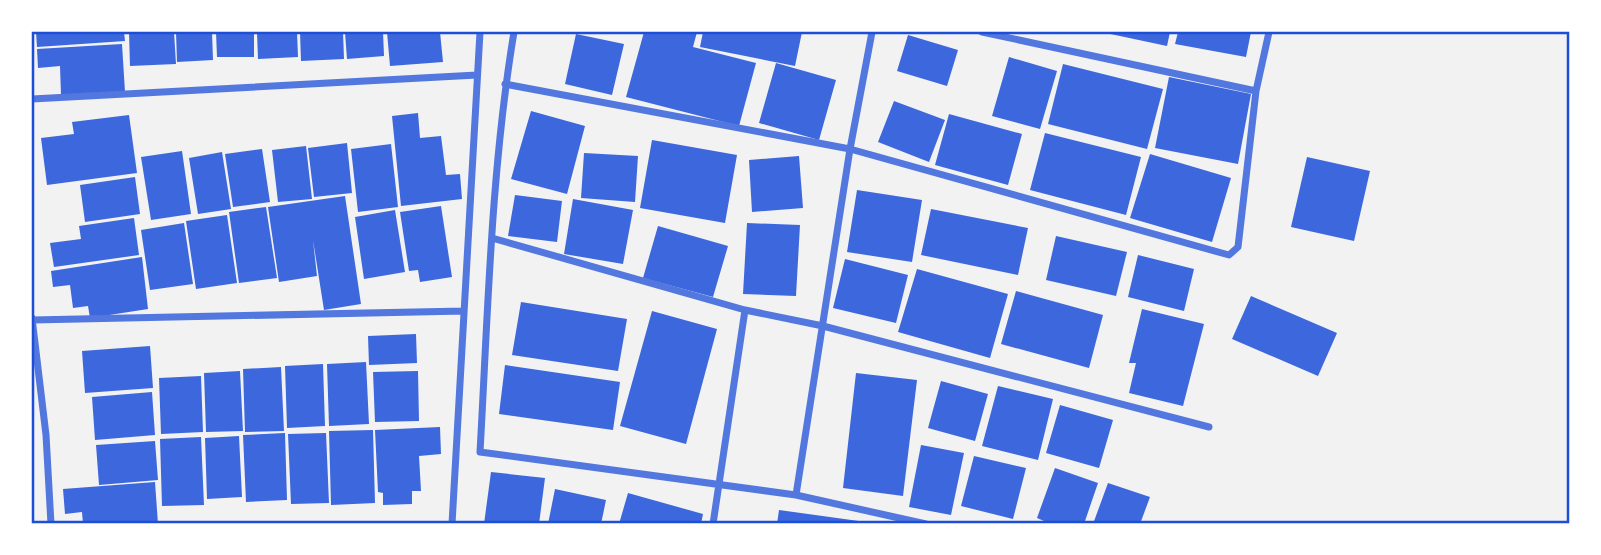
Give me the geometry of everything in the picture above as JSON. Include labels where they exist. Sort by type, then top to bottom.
[{"type":"street","points":[[452,523],[480,32]]},
{"type":"street","points":[[514,32],[505,84],[492,238],[480,452],[796,495],[926,523]]},
{"type":"street","points":[[796,495],[850,149],[872,32]]},
{"type":"street","points":[[982,32],[1256,91]]},
{"type":"street","points":[[505,84],[850,149],[1228,255],[1238,247],[1256,91],[1269,32]]},
{"type":"street","points":[[32,99],[477,75]]},
{"type":"street","points":[[492,238],[745,310],[823,326],[1209,427]]},
{"type":"street","points":[[713,523],[745,310]]},
{"type":"street","points":[[51,523],[46,435],[32,318],[464,311]]},
{"type":"building","points":[[36,32],[124,32],[125,41],[37,47]]},
{"type":"building","points":[[129,32],[174,32],[176,64],[130,66]]},
{"type":"building","points":[[176,32],[212,32],[213,60],[177,62]]},
{"type":"building","points":[[216,32],[254,32],[254,57],[217,57]]},
{"type":"building","points":[[257,32],[297,32],[298,57],[258,59]]},
{"type":"building","points":[[300,32],[343,32],[344,59],[301,61]]},
{"type":"building","points":[[345,32],[383,32],[384,56],[347,59]]},
{"type":"building","points":[[387,32],[440,32],[443,62],[390,66]]},
{"type":"building","points":[[644,32],[697,32],[693,47],[756,63],[739,126],[626,97]]},
{"type":"building","points":[[703,32],[802,32],[795,66],[700,47]]},
{"type":"building","points":[[1101,32],[1170,32],[1167,46]]},
{"type":"building","points":[[1178,32],[1251,32],[1246,57],[1175,44]]},
{"type":"building","points":[[576,34],[624,44],[612,95],[565,84]]},
{"type":"building","points":[[908,35],[958,50],[947,86],[897,71]]},
{"type":"building","points":[[122,44],[125,92],[61,95],[60,66],[38,68],[37,49]]},
{"type":"building","points":[[1009,57],[1057,71],[1040,129],[992,116]]},
{"type":"building","points":[[776,63],[836,80],[819,140],[759,123]]},
{"type":"building","points":[[1063,64],[1163,89],[1147,149],[1048,124]]},
{"type":"building","points":[[1169,77],[1251,94],[1238,164],[1155,148]]},
{"type":"building","points":[[894,101],[945,120],[929,162],[878,142]]},
{"type":"building","points":[[531,111],[585,126],[567,194],[511,179]]},
{"type":"building","points":[[418,113],[420,138],[441,136],[446,175],[460,174],[462,199],[401,206],[392,116]]},
{"type":"building","points":[[949,114],[1022,134],[1008,185],[935,165]]},
{"type":"building","points":[[129,115],[137,173],[47,185],[41,138],[74,134],[72,122]]},
{"type":"building","points":[[1045,133],[1141,157],[1126,215],[1030,190]]},
{"type":"building","points":[[652,140],[737,155],[725,223],[640,208]]},
{"type":"building","points":[[347,143],[352,193],[314,197],[308,148]]},
{"type":"building","points":[[391,144],[398,207],[358,212],[351,149]]},
{"type":"building","points":[[306,146],[312,199],[278,202],[272,150]]},
{"type":"building","points":[[262,149],[270,202],[233,207],[225,154]]},
{"type":"building","points":[[182,151],[191,214],[151,220],[141,157]]},
{"type":"building","points":[[222,152],[231,209],[198,214],[189,158]]},
{"type":"building","points":[[584,153],[638,156],[635,202],[581,198]]},
{"type":"building","points":[[1150,154],[1231,178],[1212,242],[1130,218]]},
{"type":"building","points":[[799,156],[803,208],[752,212],[749,160]]},
{"type":"building","points":[[1307,157],[1370,171],[1354,241],[1291,227]]},
{"type":"building","points":[[135,177],[140,214],[85,222],[80,185]]},
{"type":"building","points":[[857,190],[922,200],[912,262],[847,252]]},
{"type":"building","points":[[515,195],[562,201],[557,242],[508,236]]},
{"type":"building","points":[[345,196],[361,304],[324,310],[313,240],[317,276],[279,282],[268,207]]},
{"type":"building","points":[[573,199],[633,210],[623,264],[564,254]]},
{"type":"building","points":[[441,206],[452,277],[420,282],[418,270],[409,271],[400,212]]},
{"type":"building","points":[[266,207],[277,278],[239,283],[229,212]]},
{"type":"building","points":[[931,209],[1028,228],[1018,275],[921,255]]},
{"type":"building","points":[[395,210],[405,272],[364,279],[355,217]]},
{"type":"building","points":[[227,215],[237,283],[196,289],[186,221]]},
{"type":"building","points":[[134,218],[139,255],[54,267],[50,243],[81,239],[79,226]]},
{"type":"building","points":[[184,223],[193,284],[150,290],[141,230]]},
{"type":"building","points":[[747,223],[800,225],[796,296],[743,294]]},
{"type":"building","points":[[658,226],[728,246],[713,297],[643,278]]},
{"type":"building","points":[[1056,236],[1127,252],[1116,296],[1046,280]]},
{"type":"building","points":[[1138,255],[1194,269],[1184,311],[1128,297]]},
{"type":"building","points":[[142,257],[148,309],[90,318],[88,306],[73,308],[70,285],[53,287],[51,271]]},
{"type":"building","points":[[845,259],[908,275],[896,323],[833,308]]},
{"type":"building","points":[[917,269],[1008,294],[990,358],[898,332]]},
{"type":"building","points":[[1016,291],[1103,315],[1089,368],[1001,344]]},
{"type":"building","points":[[1251,296],[1337,333],[1318,376],[1232,339]]},
{"type":"building","points":[[521,302],[627,319],[618,371],[512,355]]},
{"type":"building","points":[[1142,309],[1204,324],[1183,406],[1129,393],[1136,363],[1129,363]]},
{"type":"building","points":[[652,311],[717,329],[686,444],[620,426]]},
{"type":"building","points":[[416,334],[417,363],[369,365],[368,336]]},
{"type":"building","points":[[150,346],[153,388],[85,393],[82,351]]},
{"type":"building","points":[[366,362],[369,424],[329,426],[327,364]]},
{"type":"building","points":[[323,364],[325,426],[287,428],[285,366]]},
{"type":"building","points":[[505,365],[620,382],[613,430],[499,414]]},
{"type":"building","points":[[281,367],[284,431],[245,432],[243,369]]},
{"type":"building","points":[[240,371],[243,431],[206,432],[204,373]]},
{"type":"building","points":[[418,371],[419,421],[375,422],[373,372]]},
{"type":"building","points":[[856,373],[917,380],[903,496],[843,488]]},
{"type":"building","points":[[201,376],[203,432],[161,434],[159,378]]},
{"type":"building","points":[[941,381],[988,394],[975,441],[928,428]]},
{"type":"building","points":[[998,386],[1053,399],[1038,460],[982,446]]},
{"type":"building","points":[[152,392],[155,435],[95,440],[92,397]]},
{"type":"building","points":[[1060,405],[1113,420],[1099,468],[1046,453]]},
{"type":"building","points":[[440,427],[441,454],[419,456],[421,491],[412,491],[412,504],[383,505],[383,493],[378,492],[375,430]]},
{"type":"building","points":[[373,430],[375,503],[331,505],[329,431]]},
{"type":"building","points":[[285,433],[287,500],[246,502],[243,435]]},
{"type":"building","points":[[326,433],[329,503],[291,504],[288,434]]},
{"type":"building","points":[[239,436],[242,497],[207,499],[205,438]]},
{"type":"building","points":[[201,437],[204,505],[162,506],[160,439]]},
{"type":"building","points":[[155,441],[158,480],[99,485],[96,445]]},
{"type":"building","points":[[921,445],[964,453],[951,515],[909,507]]},
{"type":"building","points":[[974,456],[1026,468],[1013,519],[961,506]]},
{"type":"building","points":[[1055,468],[1098,483],[1084,524],[1051,524],[1037,518]]},
{"type":"building","points":[[491,472],[545,478],[539,524],[484,524]]},
{"type":"building","points":[[155,482],[158,524],[83,524],[82,512],[65,514],[63,489]]},
{"type":"building","points":[[1108,483],[1150,497],[1140,524],[1093,524]]},
{"type":"building","points":[[555,489],[606,500],[601,524],[548,524]]},
{"type":"building","points":[[628,493],[703,514],[701,524],[619,524]]},
{"type":"building","points":[[779,510],[866,522],[866,524],[777,524]]}]
